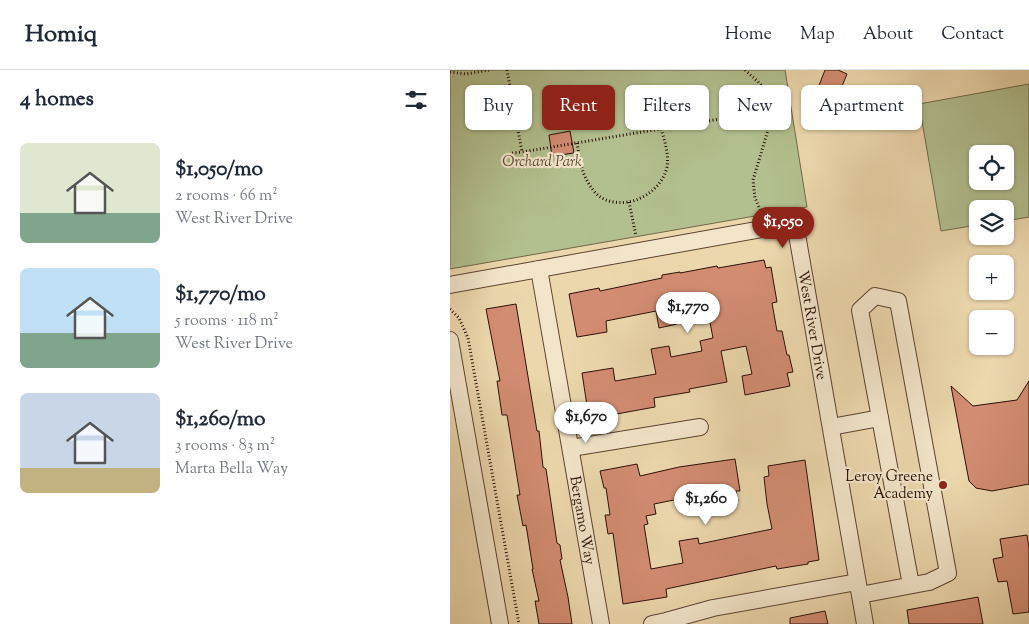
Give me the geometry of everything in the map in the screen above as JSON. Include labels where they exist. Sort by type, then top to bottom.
[{"type":"street","name":"West River Drive","points":[[450,285],[795,224],[865,624]]},
{"type":"street","name":"Bergamo Way","points":[[539,269],[601,624]]},
{"type":"street","points":[[652,624],[666,622],[713,608],[858,589],[910,586],[929,582],[948,572],[898,301],[875,296],[860,310],[910,586]]},
{"type":"street","points":[[450,340],[456,416],[500,624]]},
{"type":"street","points":[[831,427],[880,418]]},
{"type":"street","points":[[571,448],[700,427]]},
{"type":"path","points":[[450,72],[466,74],[489,70]]},
{"type":"path","points":[[507,70],[522,152]]},
{"type":"path","points":[[745,70],[761,85]]},
{"type":"path","points":[[512,153],[655,130]]},
{"type":"path","points":[[578,143],[580,164],[584,176],[598,196],[612,201],[629,202],[646,196],[656,188],[663,178],[668,159],[661,130]]},
{"type":"path","points":[[760,212],[755,198],[753,180],[768,130]]},
{"type":"path","points":[[629,202],[640,251]]},
{"type":"path","points":[[450,309],[459,318],[468,338],[519,624]]},
{"type":"green space","name":"Orchard Park","points":[[450,70],[785,70],[787,85],[719,85],[719,130],[791,130],[791,107],[807,207],[450,269]]},
{"type":"green space","points":[[1029,84],[1029,217],[1014,220],[1014,200],[969,200],[969,226],[941,231],[922,121],[922,103]]},
{"type":"building","points":[[825,70],[838,70],[847,74],[843,85],[819,85]]},
{"type":"building","points":[[570,131],[574,153],[552,156],[549,135]]},
{"type":"building","points":[[764,260],[766,268],[771,267],[777,302],[772,303],[777,331],[782,331],[793,372],[787,373],[790,386],[745,395],[742,376],[752,374],[746,346],[721,351],[727,382],[689,389],[690,392],[654,398],[655,407],[589,419],[582,373],[613,368],[615,381],[656,374],[651,349],[669,346],[671,357],[702,351],[700,341],[713,338],[707,307],[675,314],[677,324],[659,328],[656,311],[606,321],[607,332],[577,337],[569,294],[599,288],[600,291],[662,278],[662,275]]},
{"type":"building","points":[[516,304],[537,431],[539,431],[543,467],[546,469],[557,543],[560,545],[562,559],[560,560],[572,624],[539,624],[535,601],[539,601],[532,569],[526,525],[523,526],[517,495],[520,495],[507,415],[502,415],[497,381],[500,381],[486,309]]},
{"type":"building","points":[[1029,381],[1029,484],[992,491],[976,488],[969,481],[951,386],[973,406],[1017,400]]},
{"type":"building","points":[[735,459],[740,491],[736,491],[738,501],[726,502],[724,493],[710,495],[709,493],[654,504],[656,514],[646,516],[648,524],[644,525],[651,569],[683,563],[679,541],[698,538],[699,544],[772,529],[764,477],[769,476],[768,466],[805,460],[819,560],[808,562],[808,564],[777,569],[776,566],[666,589],[667,597],[623,604],[613,533],[608,534],[605,515],[610,515],[606,488],[604,488],[600,471],[637,464],[640,476],[679,467]]},
{"type":"building","points":[[1027,535],[1029,548],[1029,612],[1013,614],[1007,581],[998,582],[993,559],[1003,557],[1000,539]]},
{"type":"building","points":[[978,597],[983,624],[909,624],[907,610]]},
{"type":"building","points":[[825,611],[828,624],[790,624],[790,618]]},
{"type":"place","name":"Leroy Greene Academy","points":[[943,485]]}]
